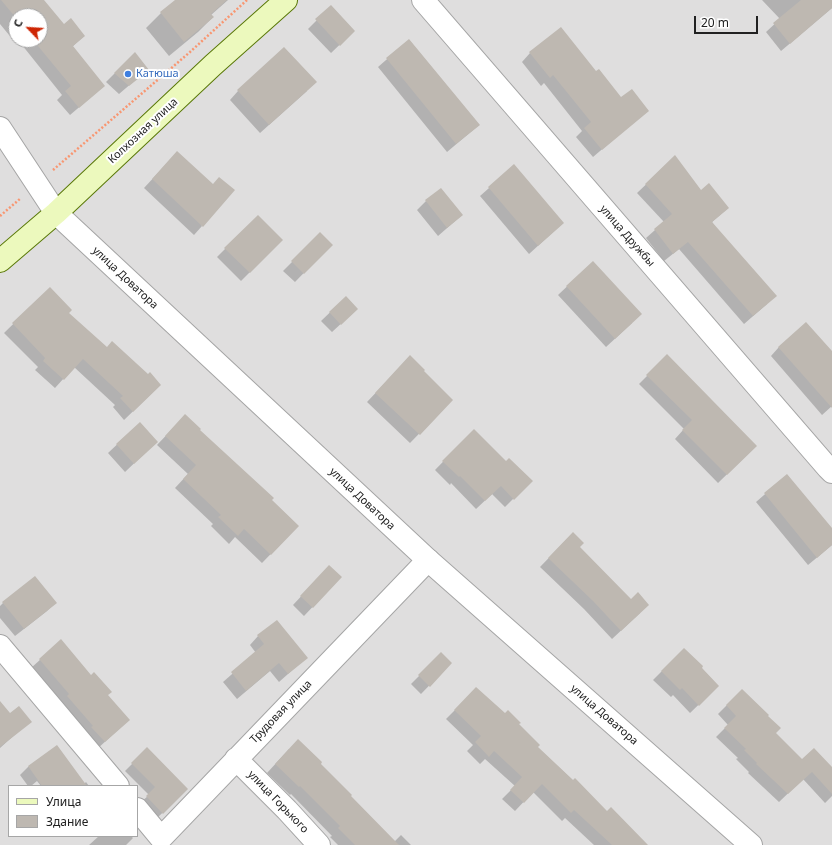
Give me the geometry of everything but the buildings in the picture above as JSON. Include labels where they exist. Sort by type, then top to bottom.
[{"type":"main road","name":"Колхозная улица","points":[[0,261],[56,213],[213,64],[286,0]]},
{"type":"street","name":"улица Дружбы","points":[[423,0],[832,472]]},
{"type":"street","name":"улица Доватора","points":[[0,128],[56,213],[428,560],[751,845]]},
{"type":"street","name":"Трудовая улица","points":[[138,810],[161,838],[428,560]]},
{"type":"street","points":[[0,646],[117,785]]},
{"type":"street","name":"улица Горького","points":[[236,759],[287,810],[319,845]]},
{"type":"path","points":[[0,216],[190,52],[247,0]]},
{"type":"shaded area","points":[[0,0],[832,0],[832,845],[0,845]]},
{"type":"place","name":"Катюша","points":[[128,74]]}]
